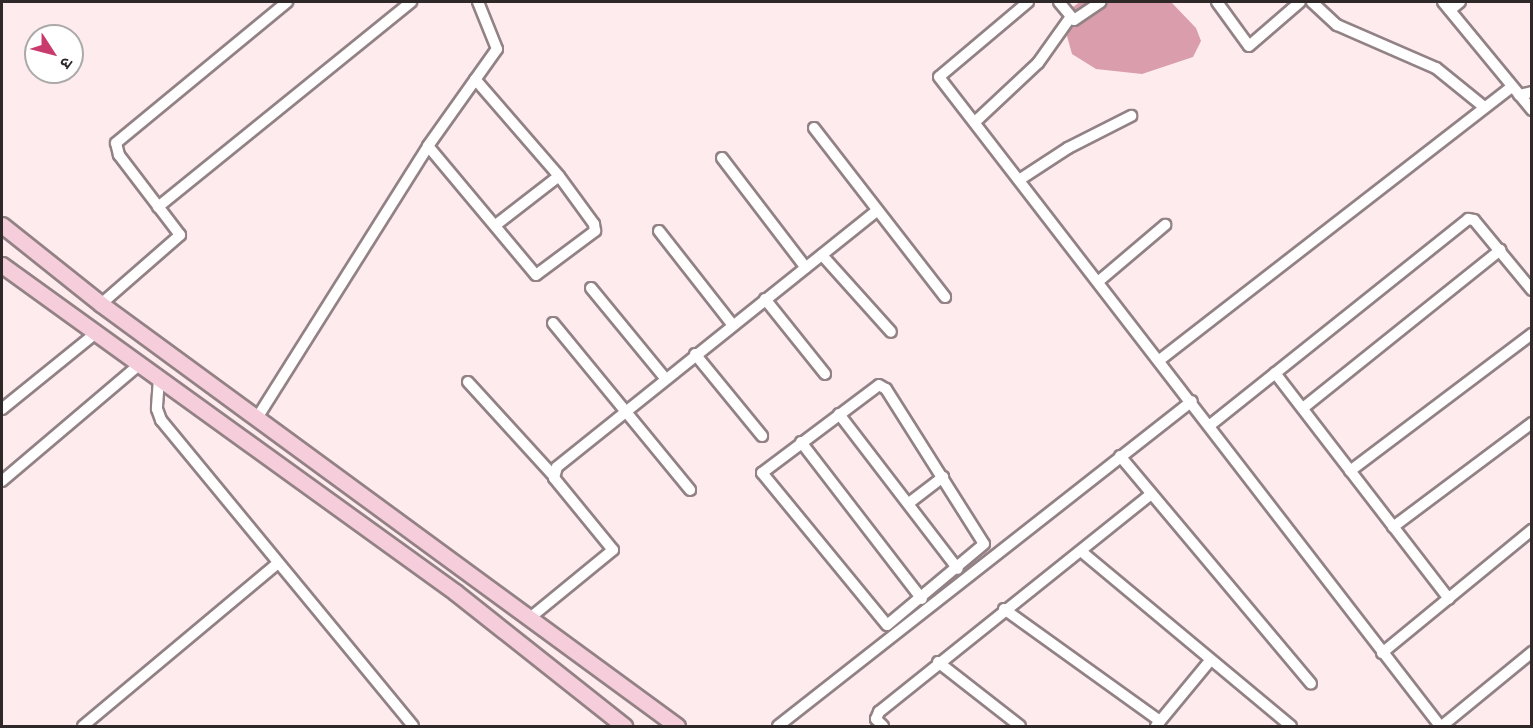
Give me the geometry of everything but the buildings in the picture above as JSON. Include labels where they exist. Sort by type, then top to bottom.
[{"type":"main road","points":[[2,224],[101,304],[677,726]]},
{"type":"main road","points":[[2,265],[455,592],[624,726]]},
{"type":"street","points":[[101,304],[180,237],[119,156],[116,143],[287,2]]},
{"type":"street","points":[[158,207],[411,2]]},
{"type":"street","points":[[257,418],[428,146],[498,47],[478,2]]},
{"type":"street","points":[[1028,2],[940,74],[1019,180],[1161,359],[1209,426],[1382,653],[1441,726],[1532,652]]},
{"type":"street","points":[[1059,2],[1070,18],[1076,19],[1101,2]]},
{"type":"street","points":[[1217,2],[1249,46],[1300,2]]},
{"type":"street","points":[[1312,2],[1337,25],[1436,68],[1483,106]]},
{"type":"street","points":[[1460,2],[1446,6],[1532,110]]},
{"type":"street","points":[[976,121],[1038,63],[1070,18]]},
{"type":"street","points":[[428,146],[497,224],[537,276],[593,233],[594,224],[559,176],[475,79]]},
{"type":"street","points":[[1161,359],[1483,106],[1515,91],[1532,92]]},
{"type":"street","points":[[1019,180],[1068,148],[1131,117]]},
{"type":"street","points":[[814,128],[876,211],[945,297]]},
{"type":"street","points":[[722,158],[806,268]]},
{"type":"street","points":[[497,224],[559,176]]},
{"type":"street","points":[[553,476],[557,467],[624,412],[876,211]]},
{"type":"street","points":[[1209,426],[1468,219],[1474,220],[1532,290]]},
{"type":"street","points":[[1099,281],[1165,225]]},
{"type":"street","points":[[659,231],[732,324]]},
{"type":"street","points":[[1303,408],[1500,250]]},
{"type":"street","points":[[822,255],[891,332]]},
{"type":"street","points":[[591,288],[666,378]]},
{"type":"street","points":[[765,299],[825,374]]},
{"type":"street","points":[[553,323],[690,490]]},
{"type":"street","points":[[2,409],[96,333]]},
{"type":"street","points":[[1350,471],[1532,334]]},
{"type":"street","points":[[695,354],[762,436]]},
{"type":"street","points":[[2,481],[139,365]]},
{"type":"street","points":[[1275,373],[1449,599]]},
{"type":"street","points":[[159,378],[157,409],[161,420],[413,726]]},
{"type":"street","points":[[468,382],[553,476],[614,549],[531,617]]},
{"type":"street","points":[[881,385],[943,477],[984,544],[922,599],[909,616],[885,624],[762,473],[839,414],[881,385]]},
{"type":"street","points":[[778,726],[909,616],[1192,401]]},
{"type":"street","points":[[839,414],[958,569]]},
{"type":"street","points":[[1393,527],[1532,423]]},
{"type":"street","points":[[801,442],[922,599]]},
{"type":"street","points":[[1120,456],[1311,684]]},
{"type":"street","points":[[909,503],[943,477]]},
{"type":"street","points":[[883,726],[877,715],[938,662],[1004,609],[1082,552],[1151,494]]},
{"type":"street","points":[[1382,653],[1532,530]]},
{"type":"street","points":[[1082,552],[1209,662],[1291,726]]},
{"type":"street","points":[[83,726],[278,563]]},
{"type":"street","points":[[1004,609],[1158,724],[1209,662]]},
{"type":"street","points":[[938,662],[1020,726]]},
{"type":"street","points":[[1271,726],[1278,717]]},
{"type":"shaded area","points":[[1080,2],[1171,2],[1196,28],[1201,41],[1193,57],[1142,74],[1096,69],[1072,54],[1067,36],[1073,7]]}]
